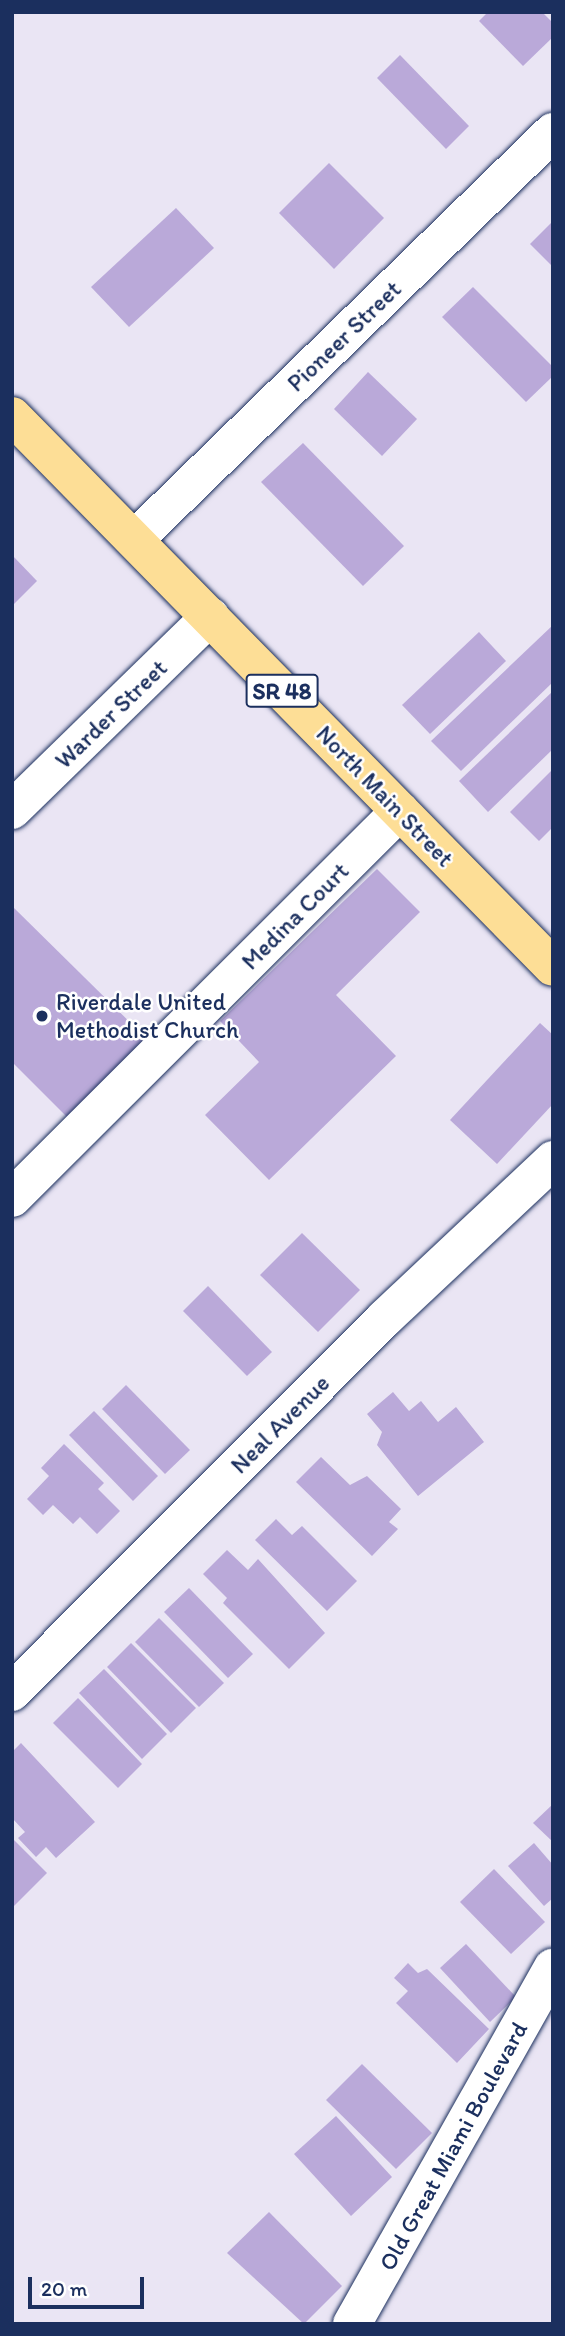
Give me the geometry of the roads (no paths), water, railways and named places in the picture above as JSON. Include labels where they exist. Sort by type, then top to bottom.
[{"type":"main road","name":"North Main Street","points":[[12,416],[553,967]]},
{"type":"street","name":"Pioneer Street","points":[[134,540],[553,132]]},
{"type":"street","name":"Warder Street","points":[[12,810],[210,617]]},
{"type":"street","name":"Medina Court","points":[[12,1198],[400,811]]},
{"type":"street","name":"Neal Avenue","points":[[12,1692],[385,1318],[553,1160]]},
{"type":"street","name":"Old Great Miami Boulevard","points":[[352,2324],[553,1968]]},
{"type":"place","name":"Riverdale United Methodist Church","points":[[42,1016]]}]
